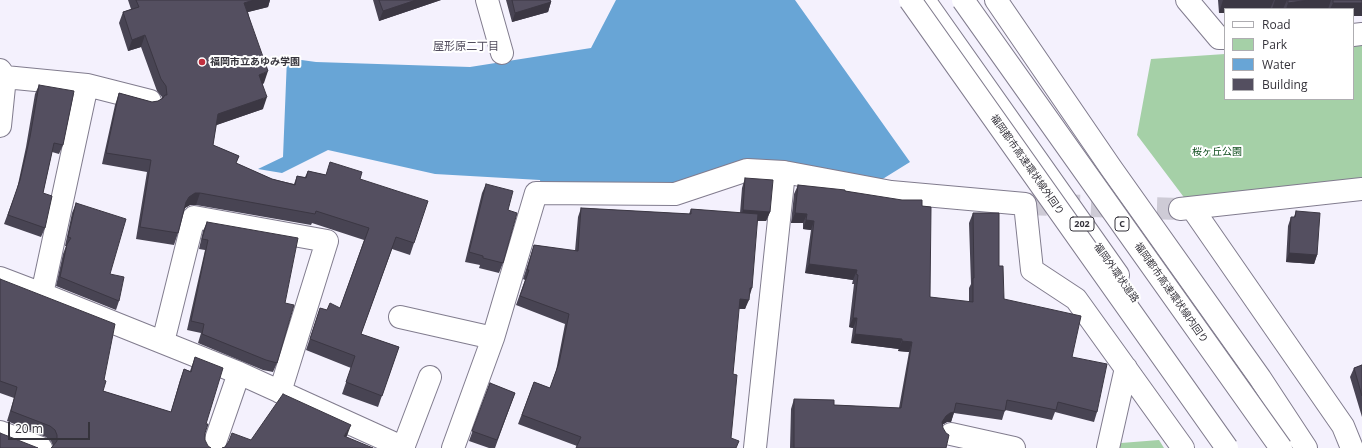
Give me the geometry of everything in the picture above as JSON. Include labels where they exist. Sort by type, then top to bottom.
[{"type":"main road","points":[[487,0],[502,53]]},
{"type":"main road","name":"福岡都市高速環状線外回り","points":[[910,0],[1227,448]]},
{"type":"main road","name":"福岡外環状道路","points":[[924,0],[1238,448]]},
{"type":"main road","name":"福岡都市高速環状線内回り","points":[[963,0],[1281,448]]},
{"type":"main road","points":[[996,0],[1111,168],[1260,378],[1306,448]]},
{"type":"main road","points":[[1187,0],[1219,38],[1224,38]]},
{"type":"main road","points":[[0,126],[3,74],[87,85],[150,101]]},
{"type":"main road","points":[[42,294],[87,85]]},
{"type":"main road","points":[[453,448],[493,338],[536,193],[675,194],[747,170],[784,172],[890,192],[1025,204],[1032,270],[1076,299],[1183,448]]},
{"type":"main road","points":[[755,448],[784,172]]},
{"type":"main road","points":[[1352,448],[1343,426],[1186,209],[1362,188]]},
{"type":"main road","points":[[163,342],[194,217],[327,242],[280,392]]},
{"type":"main road","points":[[0,278],[239,373],[403,448],[430,377]]},
{"type":"main road","points":[[400,317],[493,338]]},
{"type":"main road","points":[[1108,448],[1126,368]]},
{"type":"main road","points":[[213,448],[239,373]]},
{"type":"main road","points":[[951,434],[1014,448]]},
{"type":"main road","points":[[11,440],[41,448]]},
{"type":"green space","name":"桜ヶ丘公園","points":[[1362,44],[1362,189],[1192,208],[1137,135],[1151,59],[1224,54],[1224,100],[1354,100],[1354,45]]},
{"type":"green space","points":[[1159,440],[1164,448],[1119,448],[1121,443]]},
{"type":"water","points":[[616,0],[795,0],[910,162],[881,180],[790,165],[675,188],[541,188],[540,180],[435,174],[328,150],[282,173],[258,169],[283,157],[287,58],[316,62],[470,67],[591,48]]},
{"type":"building","points":[[136,0],[254,0],[244,3],[268,71],[259,75],[267,97],[218,114],[213,145],[239,156],[236,163],[272,179],[295,185],[297,176],[306,178],[308,171],[326,175],[330,162],[362,172],[360,179],[428,201],[414,243],[396,237],[361,334],[399,347],[382,396],[346,382],[355,356],[310,339],[320,308],[327,310],[330,303],[340,308],[369,228],[316,211],[315,214],[200,193],[195,193],[189,197],[186,202],[178,233],[140,227],[151,160],[106,153],[119,93],[152,102],[158,101],[167,95],[166,86],[161,79],[145,35],[132,40],[123,12],[139,7]]},
{"type":"building","points":[[379,0],[416,0],[383,11]]},
{"type":"building","points":[[512,0],[550,0],[551,2],[515,13]]},
{"type":"building","points":[[1288,0],[1309,0],[1288,3]]},
{"type":"building","points":[[1333,0],[1362,0],[1362,3],[1333,3]]},
{"type":"building","points":[[39,85],[74,91],[63,145],[54,143],[43,193],[52,196],[45,228],[8,215],[20,180],[30,137]]},
{"type":"building","points":[[745,178],[773,180],[770,212],[743,210]]},
{"type":"building","points":[[486,184],[513,191],[508,210],[517,213],[503,263],[483,258],[483,256],[469,252]]},
{"type":"building","points":[[798,185],[845,190],[902,200],[922,200],[922,206],[931,207],[930,297],[973,302],[973,213],[999,213],[999,266],[1003,266],[1004,299],[1081,316],[1072,357],[1107,364],[1097,412],[1058,402],[1056,410],[1007,400],[1005,411],[956,403],[954,412],[946,416],[942,422],[943,428],[949,435],[946,448],[794,448],[794,399],[834,400],[834,405],[901,408],[912,342],[902,341],[902,339],[855,334],[857,318],[853,318],[858,275],[856,274],[857,270],[809,264],[814,221],[806,220],[807,214],[795,213]]},
{"type":"building","points":[[76,203],[126,219],[110,274],[124,277],[119,301],[60,277],[67,244],[71,238],[68,237]]},
{"type":"building","points":[[581,208],[691,214],[691,209],[758,214],[752,288],[750,288],[749,300],[740,299],[733,374],[737,375],[731,438],[739,441],[736,448],[576,448],[581,437],[522,415],[534,382],[550,388],[559,363],[569,314],[520,296],[529,270],[527,270],[534,245],[578,251]]},
{"type":"building","points":[[1296,211],[1320,213],[1317,255],[1289,253],[1291,217],[1295,217]]},
{"type":"building","points":[[207,222],[298,238],[285,303],[294,305],[277,363],[202,334],[204,324],[191,321],[208,240],[202,239]]},
{"type":"building","points":[[0,279],[115,324],[103,391],[171,412],[184,369],[191,372],[195,357],[223,368],[206,424],[208,424],[205,433],[205,440],[211,448],[51,448],[57,441],[55,430],[50,426],[11,411],[17,387],[0,381]]},
{"type":"building","points":[[1362,365],[1362,396],[1354,368]]},
{"type":"building","points":[[490,383],[515,393],[497,440],[472,431]]},
{"type":"building","points":[[283,394],[351,425],[344,436],[373,448],[222,448],[225,447],[229,441],[232,433],[251,440]]},
{"type":"building","points":[[0,433],[38,448],[0,448]]},
{"type":"tunnel","points":[[1025,204],[1180,209]]},
{"type":"place","name":"福岡市立あゆみ学園","points":[[202,62]]},
{"type":"district","name":"屋形原二丁目","points":[[466,47]]}]
